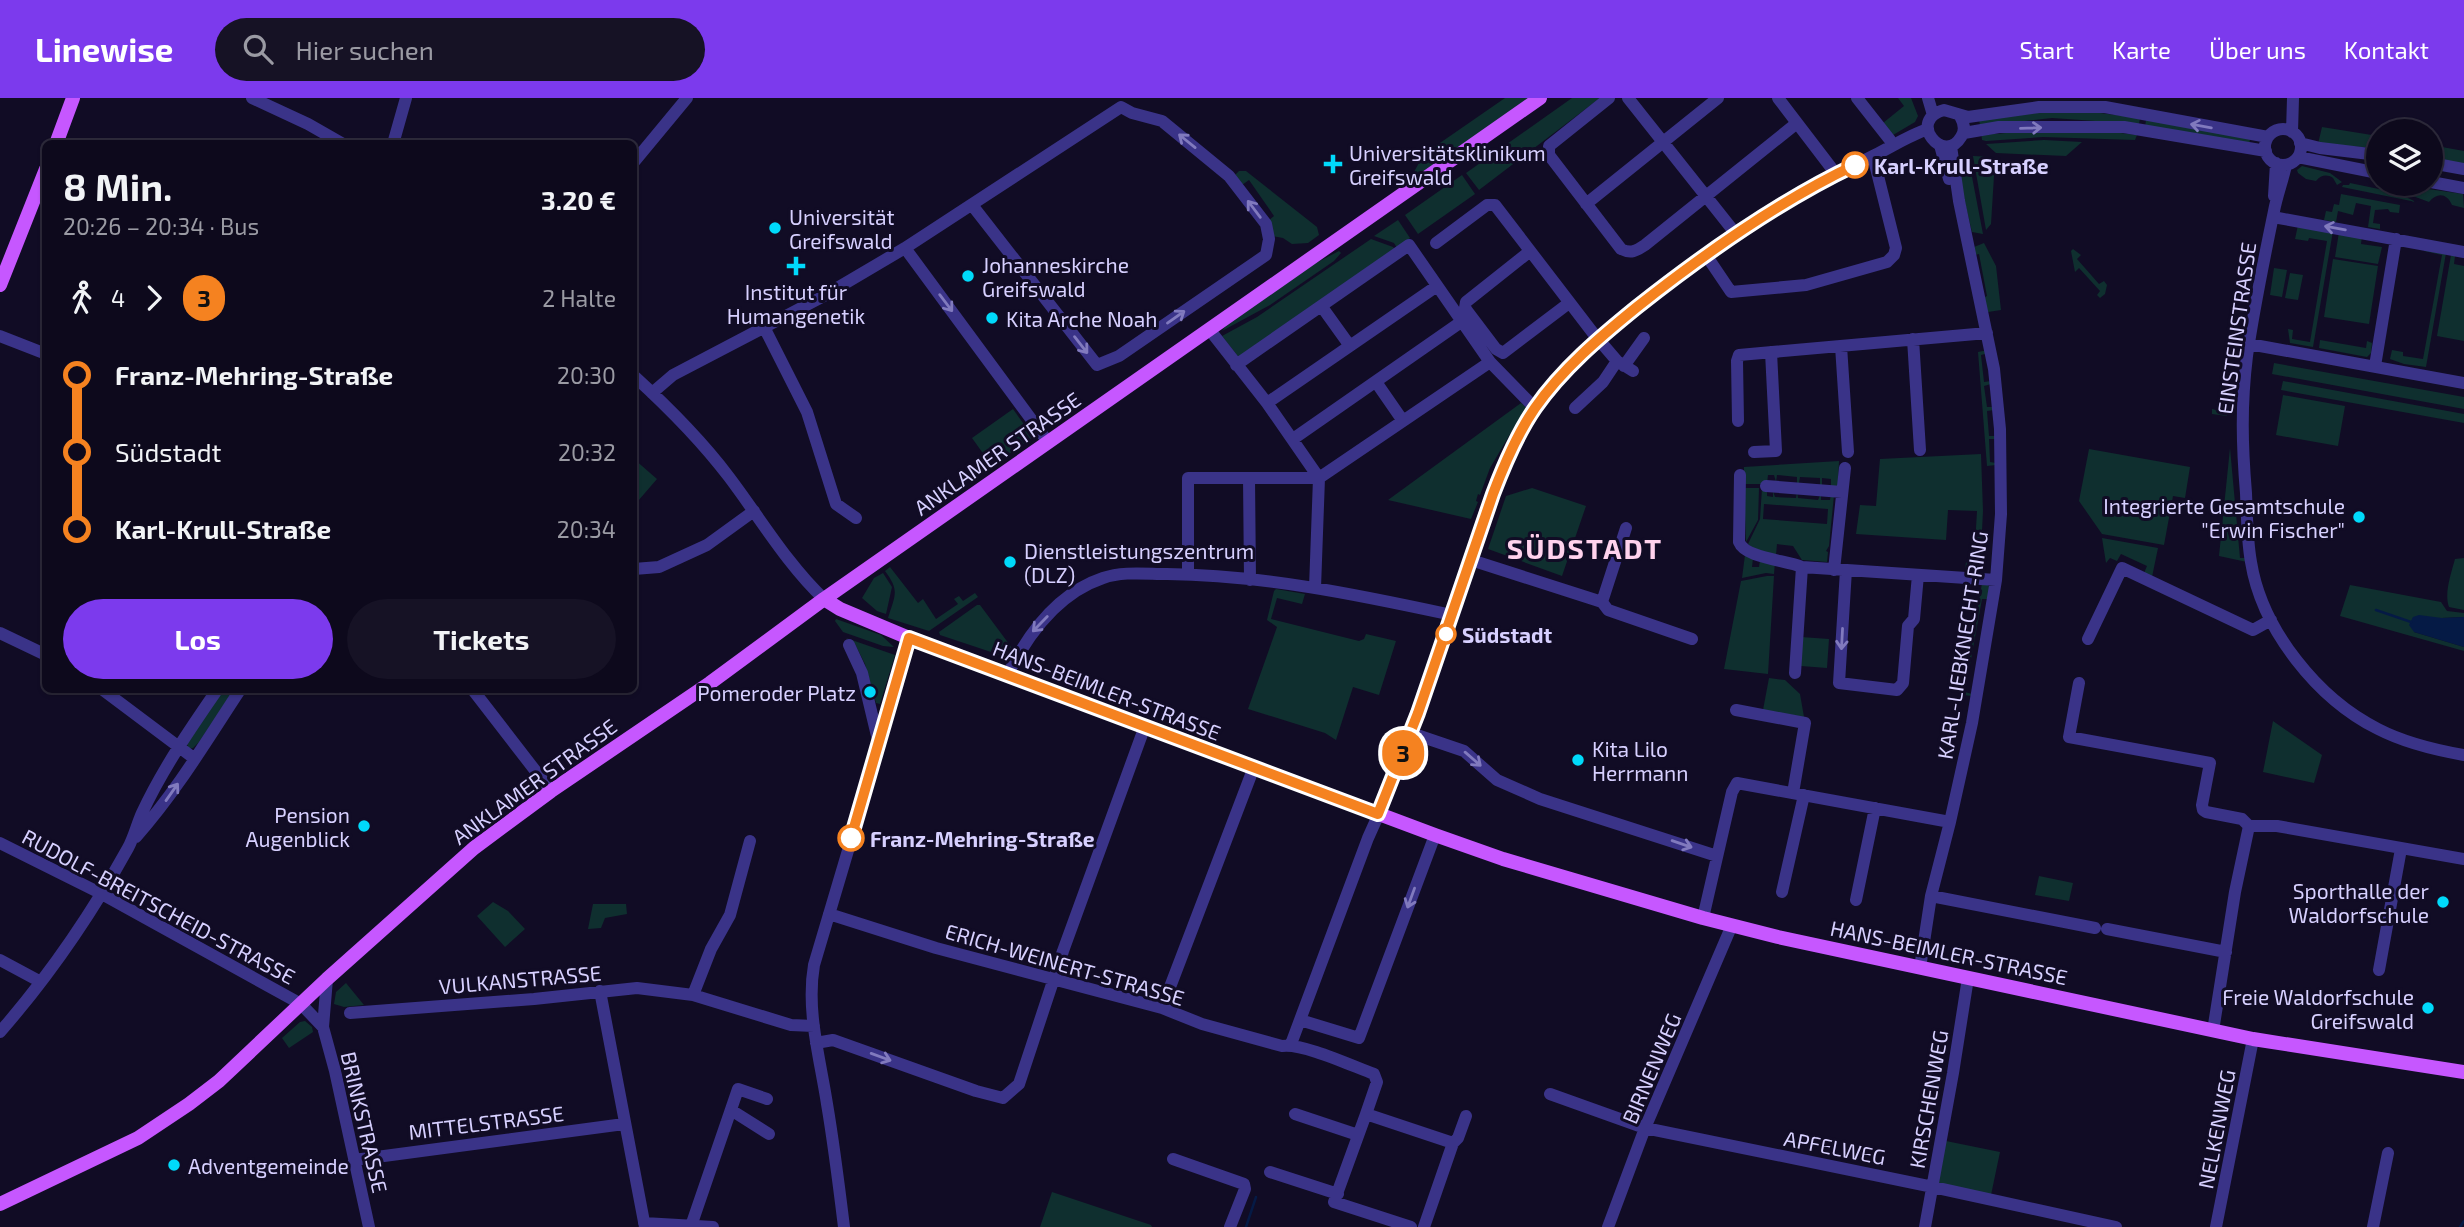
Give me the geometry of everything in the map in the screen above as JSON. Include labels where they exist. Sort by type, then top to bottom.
[{"type":"main road","points":[[58,140],[74,98]]},
{"type":"main road","name":"ANKLAMER STRASSE","points":[[0,1204],[153,1129],[219,1080],[474,848],[551,791],[709,683],[824,599],[1540,98]]},
{"type":"main road","points":[[0,285],[42,179]]},
{"type":"main road","name":"HANS-BEIMLER-STRASSE","points":[[824,599],[839,609],[909,638],[1435,835],[1503,859],[1703,918],[2213,1031],[2375,1060],[2464,1072]]},
{"type":"street","points":[[252,98],[336,140]]},
{"type":"street","points":[[394,140],[406,98]]},
{"type":"street","points":[[637,158],[687,98]]},
{"type":"street","points":[[1609,98],[1549,146],[1549,155],[1621,250],[1629,253],[1645,246],[1797,123]]},
{"type":"street","points":[[1628,98],[1704,197],[1737,234]]},
{"type":"street","points":[[1586,204],[1718,98]]},
{"type":"street","points":[[1778,98],[1836,174]]},
{"type":"street","points":[[1857,98],[1892,143]]},
{"type":"street","points":[[1291,1044],[1411,733],[1503,468],[1535,408],[1598,338],[1737,234],[1892,143],[1937,139],[1956,143],[1964,133],[1960,116],[1939,108],[1928,98]]},
{"type":"street","points":[[2287,131],[2292,98]]},
{"type":"street","points":[[652,393],[673,375],[822,297],[905,248],[1121,107],[1132,113],[1162,121],[1229,176],[1266,225],[1269,239],[1266,255],[1119,356],[1097,365],[972,205]]},
{"type":"street","points":[[1960,116],[2039,107],[2100,107],[2269,137],[2287,131]]},
{"type":"street","points":[[1937,139],[1939,108]]},
{"type":"street","points":[[1964,133],[1998,127],[2124,127],[2266,152],[2281,164],[2298,157],[2366,171]]},
{"type":"street","points":[[2287,131],[2300,143],[2366,154]]},
{"type":"street","points":[[2266,152],[2269,137]]},
{"type":"street","name":"KARL-LIEBKNECHT-RING","points":[[1920,968],[1931,896],[1972,723],[1996,580],[2001,514],[2000,429],[1994,369],[1959,201],[1937,139]]},
{"type":"street","points":[[2298,157],[2300,143]]},
{"type":"street","points":[[1706,255],[1731,292],[1806,285],[1887,262],[1894,255],[1896,248],[1873,156]]},
{"type":"street","name":"EINSTEINSTRASSE","points":[[2281,164],[2249,344],[2241,423],[2251,563],[2271,620],[2299,664],[2336,701],[2373,727],[2427,747],[2464,755]]},
{"type":"street","points":[[2443,165],[2464,169]]},
{"type":"street","points":[[2443,184],[2464,188]]},
{"type":"street","points":[[1436,243],[1487,205],[1495,205],[1569,303],[1625,366]]},
{"type":"street","points":[[2274,212],[2464,252]]},
{"type":"street","points":[[2375,366],[2396,239]]},
{"type":"street","points":[[1236,365],[1409,245],[1490,362],[1535,408]]},
{"type":"street","points":[[905,248],[1048,442]]},
{"type":"street","points":[[1529,252],[1466,302],[1465,308],[1496,349],[1503,353],[1569,303]]},
{"type":"street","points":[[1266,403],[1437,286]]},
{"type":"street","points":[[1322,307],[1350,346]]},
{"type":"street","points":[[1293,439],[1461,322]]},
{"type":"street","points":[[764,327],[807,412],[836,504],[856,518]]},
{"type":"street","points":[[1209,329],[1293,439],[1319,478],[1315,588]]},
{"type":"street","points":[[1738,421],[1737,357],[1742,354],[1987,333]]},
{"type":"street","points":[[0,336],[42,352]]},
{"type":"street","points":[[1574,408],[1625,366],[1644,338]]},
{"type":"street","points":[[1913,339],[1920,450]]},
{"type":"street","points":[[2249,344],[2464,383]]},
{"type":"street","points":[[1841,346],[1848,452]]},
{"type":"street","points":[[1754,452],[1776,451],[1771,352]]},
{"type":"street","points":[[1188,574],[1188,478],[1319,478],[1490,362]]},
{"type":"street","points":[[637,379],[695,436],[804,579],[824,599]]},
{"type":"street","points":[[1376,382],[1403,421]]},
{"type":"street","points":[[1845,468],[1842,492],[1839,683],[1897,690],[1903,682],[1908,626],[1914,619],[1918,575]]},
{"type":"street","points":[[1740,475],[1741,547],[1751,554],[1788,561],[1802,567],[1996,580]]},
{"type":"street","points":[[1249,478],[1250,580]]},
{"type":"street","points":[[1766,486],[1842,492]]},
{"type":"street","points":[[637,569],[659,567],[705,547],[754,511]]},
{"type":"street","points":[[1602,602],[1626,528]]},
{"type":"street","points":[[1471,560],[1602,602],[1608,610],[1692,639]]},
{"type":"street","points":[[1795,674],[1802,567]]},
{"type":"street","points":[[2088,639],[2122,568],[2253,630],[2271,620]]},
{"type":"street","points":[[1008,674],[1030,635],[1042,620],[1087,585],[1124,574],[1188,574],[1315,588],[1452,615]]},
{"type":"street","points":[[0,633],[42,652]]},
{"type":"street","points":[[844,1227],[816,1043],[811,981],[909,638]]},
{"type":"street","points":[[849,645],[862,673],[879,744]]},
{"type":"street","points":[[2079,683],[2068,737],[2210,763],[2203,810],[2242,819],[2249,826],[2277,826],[2464,859]]},
{"type":"street","points":[[107,693],[195,759]]},
{"type":"street","points":[[0,1032],[41,982],[100,893],[129,845],[142,812],[179,747],[214,693]]},
{"type":"street","points":[[129,845],[153,818],[238,693]]},
{"type":"street","points":[[475,693],[551,791]]},
{"type":"street","points":[[1736,710],[1805,723],[1798,794],[1782,892]]},
{"type":"street","points":[[816,1043],[833,1040],[1003,1098],[1019,1084],[1053,979],[1144,726]]},
{"type":"street","points":[[1411,733],[1464,751],[1497,780],[1540,799],[1717,856]]},
{"type":"street","points":[[1162,1008],[1254,767]]},
{"type":"street","points":[[1703,918],[1732,792],[1737,783],[1950,822]]},
{"type":"street","points":[[1856,900],[1875,808]]},
{"type":"street","points":[[2213,1031],[2235,892],[2249,826]]},
{"type":"street","points":[[1300,1020],[1359,1038],[1435,835]]},
{"type":"street","points":[[693,995],[711,949],[730,915],[750,841]]},
{"type":"street","name":"RUDOLF-BREITSCHEID-STRASSE","points":[[0,843],[100,893],[301,1004]]},
{"type":"street","points":[[2379,970],[2401,849]]},
{"type":"street","points":[[1931,896],[2226,952]]},
{"type":"street","name":"ERICH-WEINERT-STRASSE","points":[[829,914],[936,948],[1162,1008],[1202,1024],[1282,1045],[1291,1044],[1374,1074],[1377,1082],[1366,1114]]},
{"type":"street","name":"BIRNENWEG","points":[[1608,1227],[1645,1128],[1732,925]]},
{"type":"street","points":[[0,960],[41,982]]},
{"type":"street","name":"KIRSCHENWEG","points":[[1925,1227],[1968,978]]},
{"type":"street","name":"BRINKSTRASSE","points":[[327,979],[323,1027],[369,1227]]},
{"type":"street","name":"VULKANSTRASSE","points":[[349,1013],[593,994],[637,988],[693,995],[791,1024],[814,1026]]},
{"type":"street","points":[[600,991],[644,1225],[713,1227]]},
{"type":"street","name":"BRINKSTRASSE","points":[[301,1004],[323,1027]]},
{"type":"street","name":"NELKENWEG","points":[[2216,1227],[2253,1039]]},
{"type":"street","points":[[691,1226],[738,1089],[767,1099]]},
{"type":"street","name":"APFELWEG","points":[[1550,1094],[1645,1128],[2116,1227]]},
{"type":"street","points":[[731,1110],[769,1134]]},
{"type":"street","points":[[1295,1114],[1358,1135]]},
{"type":"street","points":[[1411,1227],[1334,1202],[1366,1114],[1453,1143]]},
{"type":"street","points":[[1424,1227],[1453,1143],[1458,1138],[1466,1115]]},
{"type":"street","name":"MITTELSTRASSE","points":[[354,1160],[624,1124]]},
{"type":"street","points":[[2373,1227],[2388,1153]]},
{"type":"street","points":[[1173,1159],[1244,1184],[1245,1189],[1230,1227]]},
{"type":"street","points":[[1270,1172],[1338,1194]]},
{"type":"green space","points":[[1505,98],[1531,98],[1424,173],[1410,179],[1424,154]]},
{"type":"green space","points":[[1572,98],[1600,98],[1479,190],[1466,173]]},
{"type":"green space","points":[[1898,98],[1911,98],[1918,116],[1915,122],[1893,135],[1883,123],[1904,106]]},
{"type":"green space","points":[[2027,113],[2100,113],[2140,118],[2139,124],[2052,118],[1980,126],[1979,119]]},
{"type":"green space","points":[[2146,120],[2250,139],[2249,145],[2145,127]]},
{"type":"green space","points":[[2322,127],[2366,134],[2366,147],[2318,144]]},
{"type":"green space","points":[[2067,130],[2137,135],[2135,140],[2043,137],[1986,141],[1982,140],[1981,131],[1996,134]]},
{"type":"green space","points":[[2044,140],[2082,142],[2066,156],[1996,153],[1986,144]]},
{"type":"green space","points":[[2443,147],[2464,151],[2464,164],[2443,160]]},
{"type":"green space","points":[[1968,156],[1983,234],[1972,232],[1955,161]]},
{"type":"green space","points":[[1973,156],[1992,157],[1995,160],[1991,224],[1986,230]]},
{"type":"green space","points":[[2302,166],[2330,173],[2342,182],[2337,185],[2333,178],[2326,176],[2316,181],[2306,179],[2297,170]]},
{"type":"green space","points":[[1239,171],[1246,171],[1317,227],[1319,235],[1308,243],[1292,244],[1283,238],[1272,236],[1268,221],[1274,216],[1249,180],[1242,185],[1234,176]]},
{"type":"green space","points":[[1462,175],[1475,194],[1418,234],[1405,215]]},
{"type":"green space","points":[[2366,186],[2366,192],[2342,187]]},
{"type":"green space","points":[[2443,191],[2463,194],[2464,208],[2452,205],[2443,196]]},
{"type":"green space","points":[[2341,194],[2400,205],[2399,213],[2390,212],[2388,209],[2375,210],[2373,223],[2380,224],[2380,229],[2368,227],[2371,206],[2356,203],[2353,215],[2338,211],[2336,222],[2324,220],[2326,211],[2332,212],[2334,204],[2339,205]]},
{"type":"green space","points":[[2386,196],[2404,196],[2416,202]]},
{"type":"green space","points":[[2413,196],[2438,196],[2429,202]]},
{"type":"green space","points":[[1398,220],[1410,238],[1397,248],[1394,243],[1374,236]]},
{"type":"green space","points":[[2298,225],[2333,231],[2313,347],[2290,343],[2288,329],[2293,330],[2292,339],[2310,342],[2327,241],[2295,239]]},
{"type":"green space","points":[[2339,232],[2362,236],[2361,244],[2382,247],[2378,264],[2335,257]]},
{"type":"green space","points":[[1371,239],[1393,247],[1396,251],[1240,359],[1222,336],[1257,317]]},
{"type":"green space","points":[[1984,243],[1996,266],[2001,310],[1988,312],[1983,298],[1987,296],[1979,254],[1975,255],[1974,247]]},
{"type":"green space","points":[[2073,249],[2081,255],[2077,259],[2099,284],[2104,281],[2107,285],[2105,294],[2100,298],[2097,295],[2100,291],[2079,268],[2075,272],[2071,251]]},
{"type":"green space","points":[[2424,249],[2446,253],[2426,367],[2390,359],[2392,350],[2403,352],[2403,356],[2423,359],[2442,255]]},
{"type":"green space","points":[[1339,251],[1341,253],[1334,261],[1270,305],[1222,331],[1312,265]]},
{"type":"green space","points":[[2451,255],[2455,256],[2454,264],[2464,266],[2464,341],[2437,336]]},
{"type":"green space","points":[[2333,259],[2378,266],[2369,324],[2324,317]]},
{"type":"green space","points":[[2274,268],[2287,270],[2282,297],[2270,295]]},
{"type":"green space","points":[[2290,273],[2303,275],[2298,300],[2285,298]]},
{"type":"green space","points":[[2320,340],[2366,348],[2367,341],[2372,343],[2371,353],[2367,357],[2319,348]]},
{"type":"green space","points":[[1988,350],[1989,353],[1981,355],[1984,382],[1991,381],[1991,384],[1984,386],[1987,407],[1994,407],[1994,410],[1987,411],[1989,436],[1996,436],[1996,439],[1989,439],[1990,462],[1996,465],[1987,466],[1978,352]]},
{"type":"green space","points":[[2274,363],[2464,397],[2464,409],[2272,374]]},
{"type":"green space","points":[[2283,381],[2464,414],[2464,423],[2281,390]]},
{"type":"green space","points":[[2221,384],[2232,386],[2227,416],[2212,414],[2212,409],[2216,410]]},
{"type":"green space","points":[[2283,395],[2345,406],[2338,446],[2276,435]]},
{"type":"green space","points":[[1521,403],[1526,407],[1490,468],[1480,495],[1478,494],[1478,502],[1471,519],[1388,500]]},
{"type":"green space","points":[[1013,409],[1033,437],[992,466],[972,438]]},
{"type":"green space","points":[[2230,448],[2240,558],[2246,558],[2247,562],[2219,556]]},
{"type":"green space","points":[[2089,449],[2190,467],[2185,498],[2173,496],[2164,545],[2102,534],[2079,501]]},
{"type":"green space","points":[[1981,454],[1983,511],[1980,570],[1965,569],[1966,562],[1974,562],[1977,511],[1948,510],[1946,540],[1856,534],[1860,505],[1876,506],[1880,459]]},
{"type":"green space","points":[[1839,461],[1836,487],[1831,486],[1831,479],[1822,478],[1820,485],[1820,478],[1800,477],[1797,483],[1797,477],[1777,475],[1776,482],[1774,475],[1768,475],[1767,484],[1744,484],[1744,467]]},
{"type":"green space","points":[[637,462],[657,479],[637,500]]},
{"type":"green space","points":[[1767,487],[1767,496],[1773,497],[1773,491],[1775,497],[1796,498],[1797,492],[1798,498],[1818,500],[1821,493],[1821,500],[1830,500],[1831,494],[1834,495],[1829,546],[1826,551],[1827,562],[1802,560],[1793,546],[1777,544],[1776,555],[1754,549],[1748,544],[1760,519],[1762,488]],"holes":[[[1764,504],[1828,509],[1827,524],[1763,519]]]},
{"type":"green space","points":[[1532,488],[1586,506],[1562,576],[1488,549],[1506,496]]},
{"type":"green space","points":[[1744,488],[1759,488],[1758,520],[1746,542]]},
{"type":"green space","points":[[2102,538],[2158,548],[2152,577],[2144,573],[2147,566],[2121,554],[2117,561],[2110,558],[2106,563]]},
{"type":"green space","points":[[1745,555],[1753,558],[1752,567],[1759,567],[1760,560],[1775,562],[1774,574],[1742,578]]},
{"type":"green space","points":[[2464,558],[2464,610],[2449,607],[2447,596],[2455,559]]},
{"type":"green space","points":[[890,567],[918,603],[923,599],[936,619],[958,604],[954,599],[959,596],[963,601],[975,593],[978,597],[929,631],[888,618],[895,593],[885,571]]},
{"type":"green space","points":[[883,573],[892,587],[886,614],[877,611],[862,598],[874,578]]},
{"type":"green space","points":[[1774,576],[1768,674],[1724,669],[1741,581]]},
{"type":"green space","points":[[1982,583],[1990,588],[1989,599],[1982,599],[1965,692],[1972,696],[1963,695]]},
{"type":"green space","points":[[2350,585],[2441,602],[2447,611],[2464,613],[2464,617],[2442,618],[2414,632],[2464,647],[2464,651],[2340,616]]},
{"type":"green space","points":[[1276,589],[1305,594],[1302,604],[1277,598],[1271,619],[1359,641],[1364,639],[1366,634],[1396,641],[1379,695],[1353,687],[1336,740],[1325,733],[1248,709],[1277,627],[1267,620]]},
{"type":"green space","points":[[980,605],[1012,648],[1013,651],[1006,657],[940,635],[939,632]]},
{"type":"green space","points":[[836,619],[881,635],[894,647],[883,646],[843,632]]},
{"type":"green space","points":[[1801,637],[1829,639],[1827,668],[1801,666]]},
{"type":"green space","points":[[846,638],[895,655],[880,704],[876,703],[865,664],[855,644]]},
{"type":"green space","points":[[1769,678],[1785,680],[1800,694],[1804,717],[1763,710]]},
{"type":"green space","points":[[218,693],[232,693],[199,742],[188,749],[187,742]]},
{"type":"green space","points":[[2273,721],[2322,755],[2314,783],[2263,772]]},
{"type":"green space","points":[[2039,876],[2073,883],[2069,901],[2035,895]]},
{"type":"green space","points":[[493,902],[508,911],[525,929],[505,947],[477,916]]},
{"type":"green space","points":[[593,904],[626,904],[627,914],[605,918],[601,928],[588,929]]},
{"type":"green space","points":[[346,983],[364,1005],[344,1007],[334,1004],[336,992]]},
{"type":"green space","points":[[305,1021],[312,1027],[313,1032],[289,1048],[282,1038],[300,1022]]},
{"type":"green space","points":[[1946,1141],[2000,1152],[1991,1195],[1938,1185]]},
{"type":"green space","points":[[1052,1192],[1151,1225],[1152,1227],[1040,1227]]},
{"type":"water","points":[[2413,617],[2464,617],[2464,647],[2414,632],[2409,625]]},
{"type":"waterway","points":[[2376,610],[2411,622]]},
{"type":"waterway","points":[[1246,1227],[1256,1197]]},
{"type":"waterway","points":[[2460,1227],[2464,1221]]},
{"type":"bus line","name":"3","points":[[851,838],[909,638],[1378,814],[1418,713],[1503,468],[1535,408],[1598,338],[1662,287],[1737,234],[1855,165]]},
{"type":"place","name":"Universitätsklinikum Greifswald","points":[[1333,164]]},
{"type":"place","name":"Karl-Krull-Straße","points":[[1855,165]]},
{"type":"place","name":"Universität Greifswald","points":[[775,228]]},
{"type":"place","name":"Institut für Humangenetik","points":[[796,266]]},
{"type":"place","name":"Johanneskirche Greifswald","points":[[968,276]]},
{"type":"place","name":"Kita Arche Noah","points":[[992,318]]},
{"type":"place","name":"Integrierte Gesamtschule \"Erwin Fischer\"","points":[[2359,517]]},
{"type":"place","name":"Dienstleistungszentrum (DLZ)","points":[[1010,562]]},
{"type":"place","name":"Südstadt","points":[[1446,634]]},
{"type":"place","name":"Pomeroder Platz","points":[[870,692]]},
{"type":"place","name":"Kita Lilo Herrmann","points":[[1578,760]]},
{"type":"place","name":"Pension Augenblick","points":[[364,826]]},
{"type":"place","name":"Franz-Mehring-Straße","points":[[851,838]]},
{"type":"place","name":"Sporthalle der Waldorfschule","points":[[2443,902]]},
{"type":"place","name":"Freie Waldorfschule Greifswald","points":[[2428,1008]]},
{"type":"place","name":"Adventgemeinde","points":[[174,1165]]},
{"type":"district","name":"SÜDSTADT","points":[[1585,548]]}]
